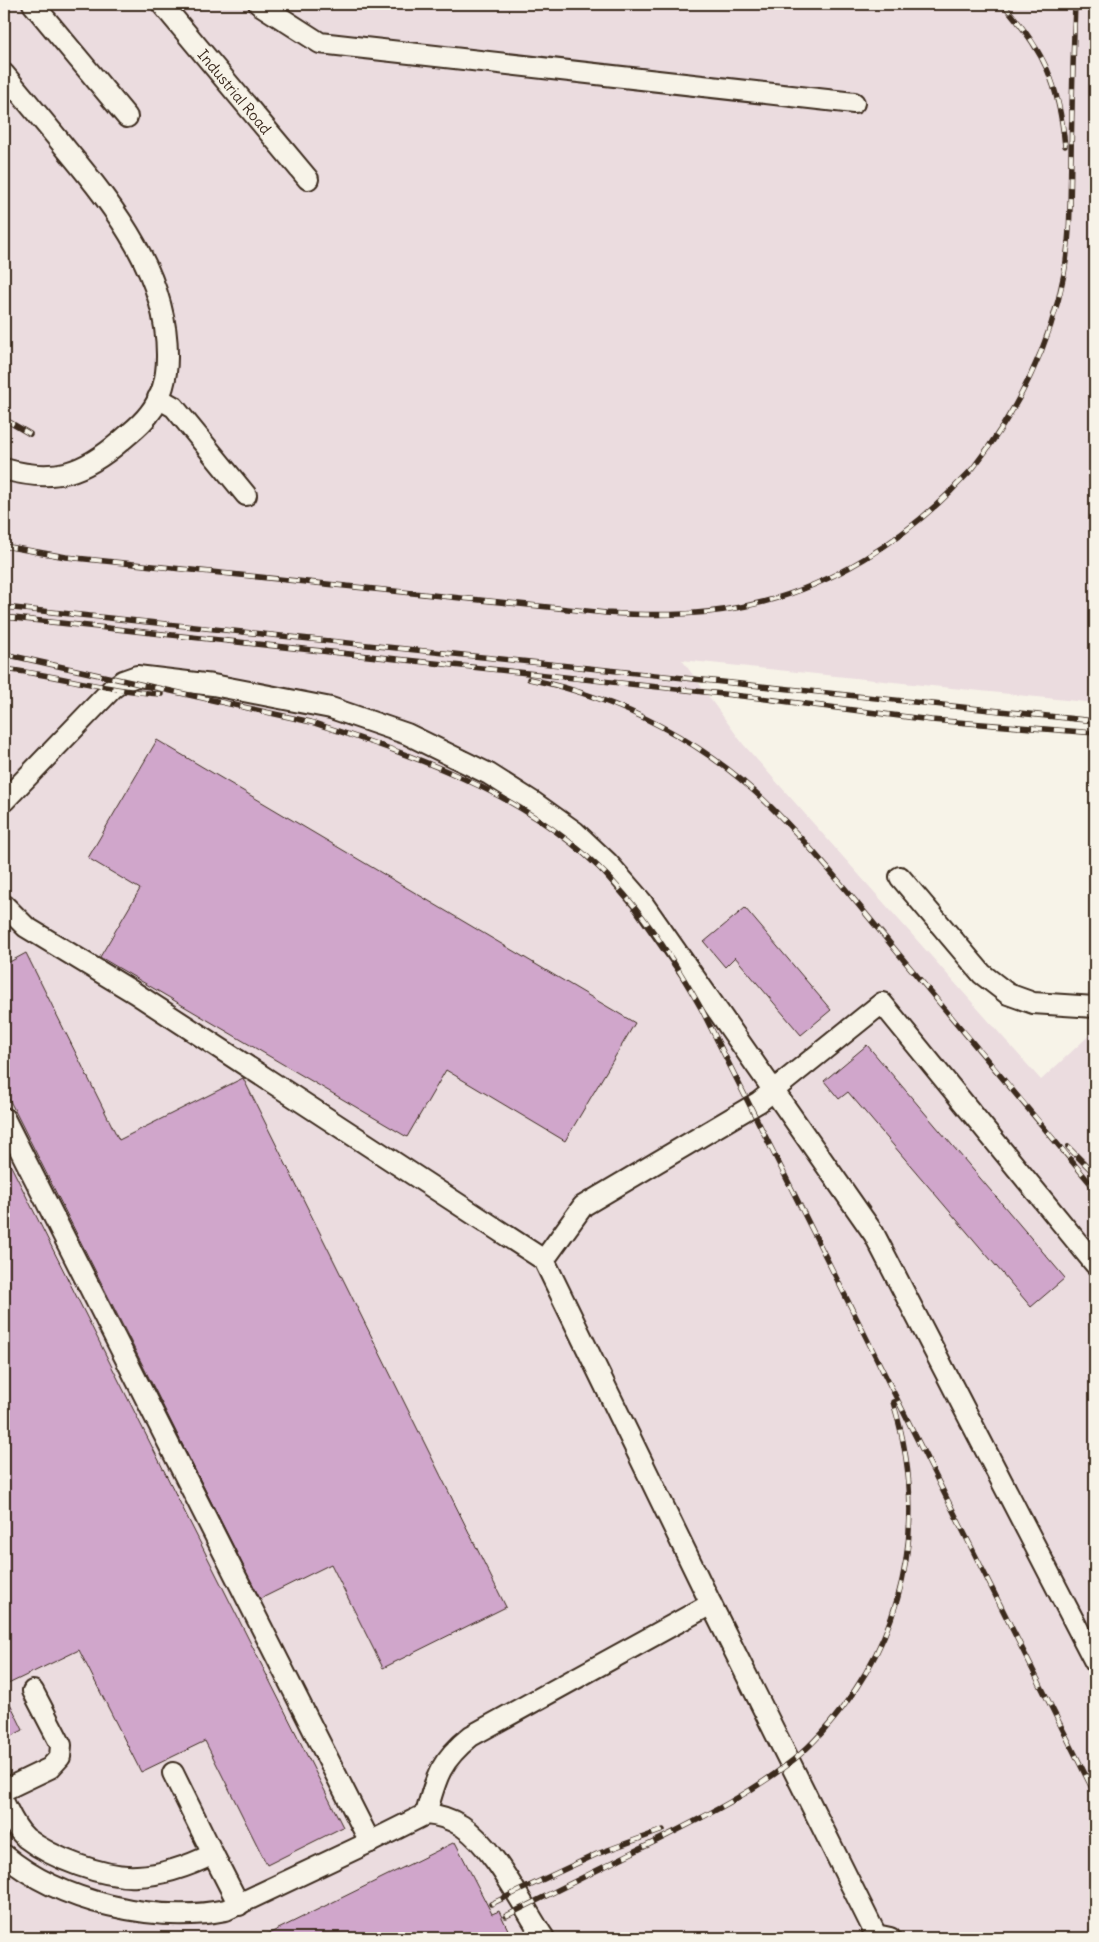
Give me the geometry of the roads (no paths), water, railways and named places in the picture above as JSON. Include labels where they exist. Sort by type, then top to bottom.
[{"type":"lane","points":[[33,4],[127,117]]},
{"type":"lane","name":"Industrial Road","points":[[162,4],[308,179]]},
{"type":"lane","points":[[259,4],[320,42],[854,103]]},
{"type":"lane","points":[[4,74],[93,182],[121,220],[141,255],[158,297],[167,340],[167,365],[158,398],[150,413],[110,450],[81,468],[62,474],[40,476],[4,469]]},
{"type":"lane","points":[[158,398],[174,407],[246,495]]},
{"type":"lane","points":[[4,801],[113,688],[137,676],[213,684],[331,708],[407,734],[489,774],[575,832],[608,864],[647,909],[874,1234],[1095,1662]]},
{"type":"lane","points":[[900,878],[982,974],[1008,994],[1033,1003],[1095,1007]]},
{"type":"lane","points":[[4,905],[26,927],[135,994],[544,1260],[711,1604],[879,1937]]},
{"type":"lane","points":[[544,1260],[583,1206],[742,1113],[774,1092],[882,1003],[1095,1264]]},
{"type":"lane","points":[[4,1118],[370,1842]]},
{"type":"lane","points":[[426,1814],[440,1769],[449,1755],[471,1736],[711,1604]]},
{"type":"lane","points":[[4,1790],[50,1768],[56,1764],[60,1757],[61,1745],[33,1691]]},
{"type":"lane","points":[[173,1773],[239,1905]]},
{"type":"lane","points":[[4,1803],[15,1826],[26,1838],[89,1869],[114,1875],[145,1876],[175,1870],[213,1854]]},
{"type":"lane","points":[[4,1855],[17,1866],[43,1881],[70,1892],[127,1909],[157,1914],[206,1914],[239,1905],[426,1814],[450,1819],[473,1835],[495,1861],[544,1938]]},
{"type":"railway","points":[[1003,4],[1029,37],[1047,69],[1059,104],[1065,146]]},
{"type":"railway","points":[[4,546],[66,557],[626,614],[685,614],[743,607],[789,594],[840,572],[888,544],[910,527],[931,510],[970,471],[1004,424],[1018,400],[1041,351],[1058,300],[1068,245],[1075,4]]},
{"type":"railway","points":[[4,419],[30,434]]},
{"type":"railway","points":[[4,607],[1095,721]]},
{"type":"railway","points":[[4,617],[751,697],[931,720],[1095,733]]},
{"type":"railway","points":[[4,654],[311,722],[440,768],[520,808],[557,832],[592,861],[624,894],[666,950],[702,1010],[1095,1794]]},
{"type":"railway","points":[[4,669],[122,690],[161,694]]},
{"type":"railway","points":[[529,679],[597,698],[661,726],[692,744],[748,786],[792,828],[826,866],[1095,1189]]},
{"type":"railway","points":[[1068,1147],[1095,1174]]},
{"type":"railway","points":[[506,1916],[692,1823],[757,1786],[804,1751],[843,1707],[866,1672],[884,1636],[897,1599],[906,1560],[910,1522],[909,1482],[903,1442],[893,1402]]},
{"type":"railway","points":[[491,1904],[597,1854],[663,1830]]}]
